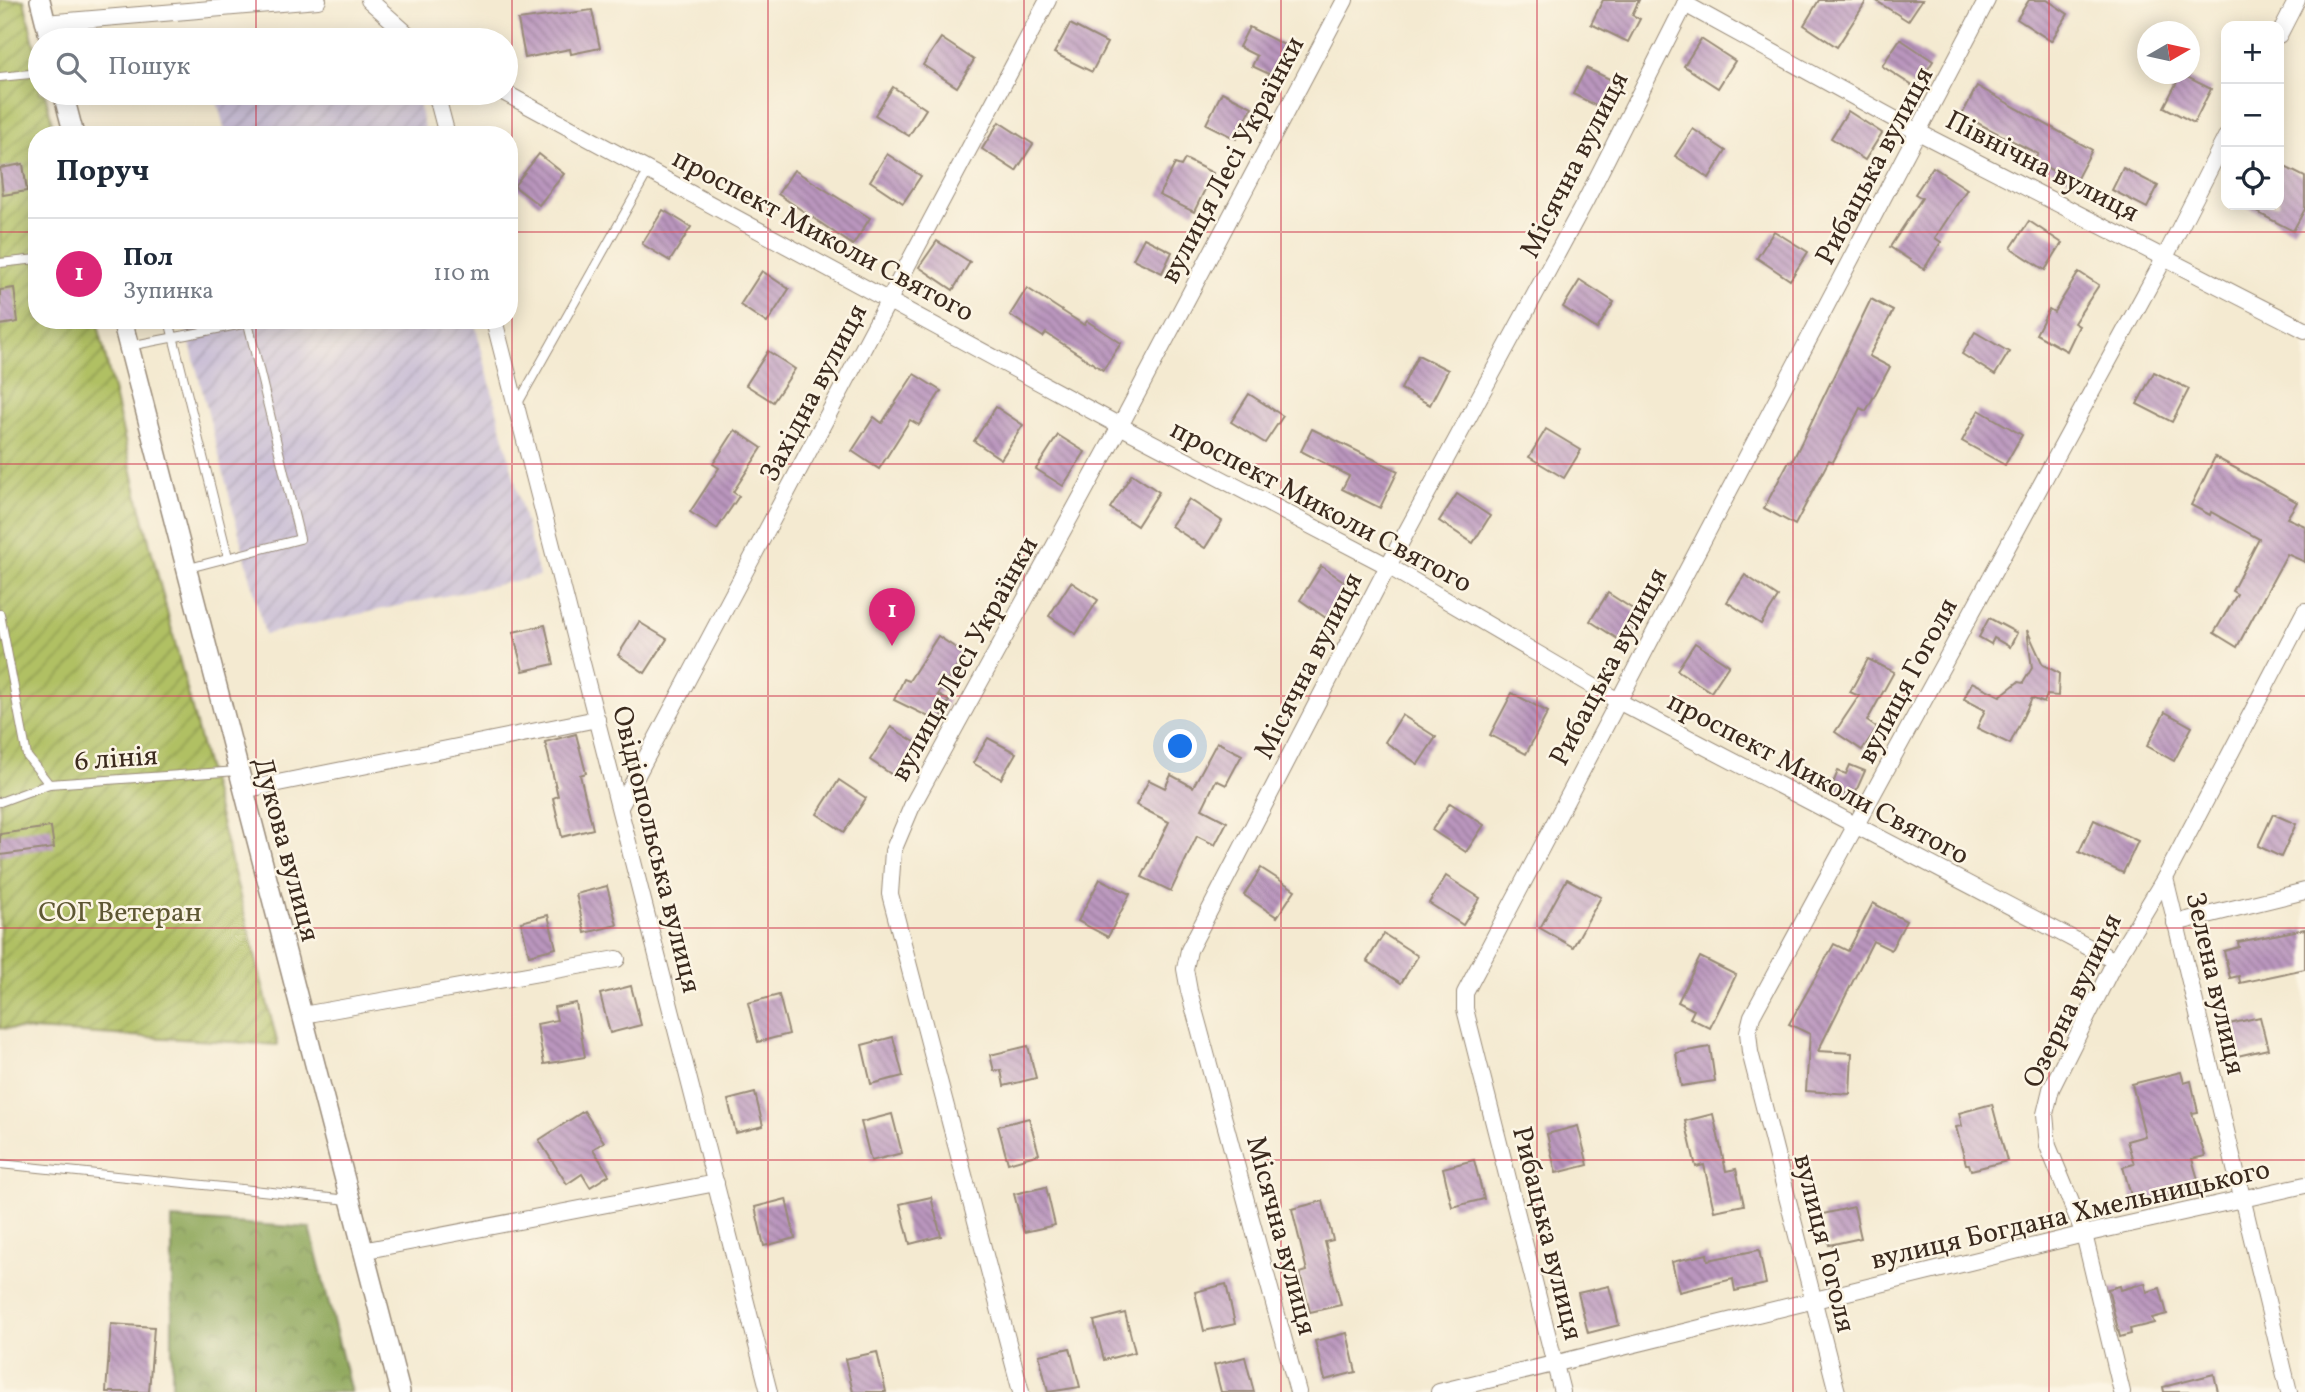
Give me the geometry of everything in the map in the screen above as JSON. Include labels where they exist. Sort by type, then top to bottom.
[{"type":"street","points":[[40,0],[47,28]]},
{"type":"street","points":[[78,28],[282,1],[318,0]]},
{"type":"street","points":[[369,0],[400,28]]},
{"type":"street","name":"Західна вулиця","points":[[620,807],[892,300],[1048,0]]},
{"type":"street","name":"вулиця Лесі Українки","points":[[1021,1392],[890,894],[893,851],[912,807],[1120,426],[1345,0]]},
{"type":"street","name":"Рибацька вулиця","points":[[1562,1392],[1465,1009],[1465,993],[1920,133],[1987,0]]},
{"type":"street","points":[[2284,25],[2297,0]]},
{"type":"street","name":"Північна вулиця","points":[[1686,2],[1920,133],[2305,330]]},
{"type":"street","name":"Місячна вулиця","points":[[1298,1392],[1185,969],[1189,950],[1388,566],[1586,200],[1686,2]]},
{"type":"street","name":"проспект Миколи Святого","points":[[518,99],[1120,426],[1388,566],[1619,701],[2115,961]]},
{"type":"street","points":[[67,105],[72,126]]},
{"type":"street","points":[[439,105],[445,126]]},
{"type":"street","name":"вулиця Гоголя","points":[[1837,1392],[1750,1052],[1748,1032],[1752,1016],[2165,257],[2221,147]]},
{"type":"street","name":"Дукова вулиця","points":[[124,329],[189,568],[240,780],[400,1392]]},
{"type":"street","name":"Овідіопольська вулиця","points":[[496,329],[769,1392]]},
{"type":"street","name":"Зелена вулиця","points":[[2289,1392],[2241,1202],[2165,878],[2305,611]]},
{"type":"street","points":[[240,780],[597,719]]},
{"type":"street","name":"Озерна вулиця","points":[[2122,1392],[2084,1234],[2048,1146],[2045,1114],[2051,1089],[2115,961],[2165,878]]},
{"type":"street","points":[[2175,922],[2305,891]]},
{"type":"street","points":[[303,1015],[617,959]]},
{"type":"street","points":[[362,1251],[716,1183]]},
{"type":"street","name":"вулиця Богдана Хмельницького","points":[[1439,1392],[1555,1366],[2084,1234],[2241,1202],[2305,1185]]},
{"type":"lane","points":[[0,77],[28,74]]},
{"type":"lane","points":[[517,406],[649,170]]},
{"type":"lane","points":[[0,263],[28,260]]},
{"type":"lane","points":[[171,329],[229,558]]},
{"type":"lane","points":[[129,346],[218,329]]},
{"type":"lane","points":[[189,568],[300,539],[249,329]]},
{"type":"lane","points":[[0,614],[27,756],[48,784]]},
{"type":"lane","name":"6 лінія","points":[[0,802],[48,784],[240,780]]},
{"type":"lane","points":[[0,1164],[349,1200]]},
{"type":"shaded area","points":[[218,105],[419,105],[424,126],[224,126]]},
{"type":"shaded area","points":[[186,329],[476,329],[539,576],[265,634]]},
{"type":"green space","name":"СОГ Ветеран","points":[[0,0],[24,0],[30,28],[28,28],[28,105],[48,105],[53,126],[28,126],[28,329],[99,329],[138,498],[278,1045],[0,1028]]},
{"type":"green space","points":[[172,1219],[310,1228],[351,1392],[172,1392]]},
{"type":"building","points":[[1603,0],[1639,0],[1632,15],[1640,19],[1628,42],[1591,24]]},
{"type":"building","points":[[1819,0],[1867,0],[1837,47],[1804,25]]},
{"type":"building","points":[[1875,0],[1922,0],[1908,21]]},
{"type":"building","points":[[2029,0],[2047,0],[2068,14],[2051,41],[2017,19]]},
{"type":"building","points":[[592,10],[600,48],[571,54],[570,49],[525,58],[518,20]]},
{"type":"building","points":[[1070,24],[1107,43],[1092,72],[1054,53]]},
{"type":"building","points":[[1249,27],[1286,46],[1271,75],[1252,66],[1257,56],[1239,47]]},
{"type":"building","points":[[941,38],[974,60],[957,87],[923,65]]},
{"type":"building","points":[[1701,39],[1735,61],[1718,88],[1684,66]]},
{"type":"building","points":[[1900,39],[1933,61],[1916,88],[1882,66]]},
{"type":"building","points":[[1586,68],[1616,82],[1603,109],[1573,94]]},
{"type":"building","points":[[2176,84],[2200,84],[2211,89],[2194,123],[2164,107]]},
{"type":"building","points":[[1977,86],[2092,150],[2075,182],[2034,161],[2038,154],[1962,115]]},
{"type":"building","points":[[893,87],[926,109],[909,136],[875,115]]},
{"type":"building","points":[[1222,92],[1252,107],[1236,139],[1206,124]]},
{"type":"building","points":[[1848,111],[1882,133],[1865,160],[1831,138]]},
{"type":"building","points":[[999,122],[1033,144],[1016,171],[982,149]]},
{"type":"building","points":[[1693,129],[1726,151],[1709,178],[1675,156]]},
{"type":"building","points":[[539,154],[564,174],[539,205],[518,189],[518,181]]},
{"type":"building","points":[[887,154],[921,176],[903,203],[870,181]]},
{"type":"building","points":[[1185,159],[1213,173],[1194,212],[1159,195],[1175,164],[1181,166]]},
{"type":"building","points":[[23,164],[27,191],[3,195],[0,168]]},
{"type":"building","points":[[2284,166],[2305,177],[2305,209],[2293,231],[2253,210],[2284,210]]},
{"type":"building","points":[[1933,167],[1967,189],[1935,238],[1941,242],[1924,269],[1890,247],[1922,198],[1915,194]]},
{"type":"building","points":[[2123,168],[2158,186],[2147,208],[2112,190]]},
{"type":"building","points":[[794,170],[870,218],[853,245],[778,194]]},
{"type":"building","points":[[663,210],[691,227],[670,261],[642,244]]},
{"type":"building","points":[[2029,221],[2062,243],[2045,270],[2011,248]]},
{"type":"building","points":[[1774,231],[1808,252],[1790,280],[1757,258]]},
{"type":"building","points":[[1144,238],[1172,252],[1162,273],[1133,259]]},
{"type":"building","points":[[937,241],[970,262],[953,290],[919,267]]},
{"type":"building","points":[[762,271],[789,289],[767,323],[740,305]]},
{"type":"building","points":[[2079,272],[2099,285],[2074,323],[2079,326],[2067,351],[2036,334],[2049,309],[2054,312]]},
{"type":"building","points":[[1580,280],[1614,302],[1597,329],[1563,307]]},
{"type":"building","points":[[14,288],[18,322],[0,325],[0,290]]},
{"type":"building","points":[[1027,288],[1084,325],[1087,321],[1121,343],[1103,370],[1046,333],[1043,337],[1010,315]]},
{"type":"building","points":[[1871,299],[1893,311],[1869,356],[1890,367],[1866,411],[1860,408],[1833,462],[1829,460],[1795,525],[1764,508],[1789,461],[1792,462]]},
{"type":"building","points":[[1975,332],[2009,352],[1995,375],[1962,354]]},
{"type":"building","points":[[768,351],[795,369],[773,402],[746,385]]},
{"type":"building","points":[[1418,355],[1448,370],[1430,405],[1401,389]]},
{"type":"building","points":[[2154,372],[2189,389],[2172,422],[2137,404]]},
{"type":"building","points":[[914,374],[941,391],[919,425],[910,420],[879,469],[852,451],[874,417],[882,423]]},
{"type":"building","points":[[1249,394],[1283,416],[1265,443],[1231,422]]},
{"type":"building","points":[[996,407],[1023,425],[1001,459],[974,441]]},
{"type":"building","points":[[1979,410],[2022,435],[2005,465],[1962,441]]},
{"type":"building","points":[[1312,429],[1398,471],[1380,508],[1342,489],[1349,476],[1301,451]]},
{"type":"building","points":[[1546,429],[1581,450],[1564,478],[1529,457]]},
{"type":"building","points":[[735,430],[762,448],[733,492],[739,496],[717,529],[690,512],[719,468],[713,464]]},
{"type":"building","points":[[1058,435],[1085,452],[1063,486],[1036,469]]},
{"type":"building","points":[[2215,457],[2297,502],[2287,518],[2305,526],[2305,562],[2287,554],[2237,647],[2214,633],[2237,594],[2232,591],[2259,539],[2211,512],[2210,515],[2191,505]]},
{"type":"building","points":[[1132,474],[1159,492],[1137,526],[1110,508]]},
{"type":"building","points":[[1457,494],[1490,516],[1473,543],[1439,521]]},
{"type":"building","points":[[1189,499],[1222,521],[1205,548],[1171,526]]},
{"type":"building","points":[[1321,566],[1348,584],[1326,618],[1300,600]]},
{"type":"building","points":[[1745,575],[1778,597],[1761,624],[1727,602]]},
{"type":"building","points":[[1071,582],[1098,600],[1076,634],[1049,616]]},
{"type":"building","points":[[1608,593],[1642,615],[1624,643],[1590,621]]},
{"type":"building","points":[[1989,618],[2017,633],[2010,647],[1994,638],[1991,644],[1979,637]]},
{"type":"building","points":[[639,622],[667,639],[645,673],[618,655]]},
{"type":"building","points":[[545,625],[554,664],[523,671],[513,632]]},
{"type":"building","points":[[2027,630],[2043,665],[2059,673],[2058,696],[2047,695],[2044,703],[2032,698],[2010,744],[1977,728],[1985,710],[1964,699],[1972,682],[2000,696],[2018,682],[2023,683],[2032,668]]},
{"type":"building","points":[[938,636],[965,654],[938,695],[949,701],[939,722],[894,700],[904,679],[909,681]]},
{"type":"building","points":[[1695,643],[1729,665],[1711,692],[1677,670]]},
{"type":"building","points":[[1868,659],[1894,672],[1867,721],[1877,728],[1862,750],[1835,732],[1859,696],[1850,692]]},
{"type":"building","points":[[1512,693],[1548,712],[1526,754],[1490,735]]},
{"type":"building","points":[[2165,712],[2192,727],[2174,761],[2147,746]]},
{"type":"building","points":[[1402,715],[1436,737],[1418,764],[1385,742]]},
{"type":"building","points":[[891,727],[918,744],[897,778],[870,760]]},
{"type":"building","points":[[576,734],[586,773],[580,775],[593,829],[562,837],[553,798],[558,796],[545,742]]},
{"type":"building","points":[[988,738],[1016,753],[1001,779],[973,763]]},
{"type":"building","points":[[1217,742],[1242,755],[1226,785],[1216,780],[1202,809],[1227,822],[1215,845],[1197,836],[1171,891],[1142,877],[1169,822],[1136,805],[1149,780],[1165,788],[1171,775],[1193,787]]},
{"type":"building","points":[[1850,765],[1865,771],[1853,798],[1831,788],[1838,771],[1846,774]]},
{"type":"building","points":[[839,780],[866,798],[844,832],[817,814]]},
{"type":"building","points":[[1450,803],[1484,825],[1466,852],[1432,830]]},
{"type":"building","points":[[2273,814],[2296,824],[2281,857],[2258,846]]},
{"type":"building","points":[[2094,820],[2138,841],[2123,873],[2079,852]]},
{"type":"building","points":[[51,827],[54,848],[0,855],[0,834]]},
{"type":"building","points":[[1261,868],[1295,890],[1277,917],[1244,895]]},
{"type":"building","points":[[1446,876],[1480,898],[1463,925],[1429,903]]},
{"type":"building","points":[[1100,879],[1130,894],[1108,937],[1078,921]]},
{"type":"building","points":[[1567,879],[1601,897],[1573,947],[1540,928]]},
{"type":"building","points":[[607,886],[617,925],[585,933],[576,894]]},
{"type":"building","points":[[1873,903],[1906,921],[1891,950],[1873,941],[1818,1051],[1852,1053],[1850,1094],[1806,1091],[1810,1034],[1789,1024],[1834,944],[1848,951]]},
{"type":"building","points":[[548,915],[556,948],[529,955],[521,922]]},
{"type":"building","points":[[2305,929],[2305,969],[2240,983],[2239,976],[2230,978],[2224,951],[2239,947],[2238,942]]},
{"type":"building","points":[[1384,934],[1418,956],[1401,983],[1367,961]]},
{"type":"building","points":[[1700,957],[1736,975],[1710,1028],[1690,1018],[1694,1010],[1678,1002]]},
{"type":"building","points":[[631,986],[641,1025],[610,1033],[600,994]]},
{"type":"building","points":[[779,995],[789,1034],[758,1042],[748,1003]]},
{"type":"building","points":[[576,1003],[585,1057],[544,1064],[537,1024],[557,1020],[554,1007]]},
{"type":"building","points":[[2260,1017],[2268,1049],[2233,1057],[2225,1025]]},
{"type":"building","points":[[893,1037],[903,1076],[871,1084],[862,1045]]},
{"type":"building","points":[[1028,1046],[1036,1078],[1004,1086],[1001,1070],[994,1071],[990,1055]]},
{"type":"building","points":[[1710,1047],[1715,1081],[1681,1086],[1676,1053]]},
{"type":"building","points":[[2181,1072],[2184,1083],[2191,1081],[2198,1112],[2192,1113],[2205,1156],[2192,1159],[2200,1186],[2134,1206],[2123,1167],[2134,1164],[2127,1141],[2145,1136],[2132,1084]]},
{"type":"building","points":[[755,1093],[763,1126],[736,1133],[728,1100]]},
{"type":"building","points":[[1992,1104],[2007,1161],[1971,1170],[1969,1164],[1966,1164],[1956,1127],[1962,1126],[1959,1113]]},
{"type":"building","points":[[584,1111],[604,1142],[593,1149],[609,1175],[590,1187],[582,1174],[567,1184],[539,1140]]},
{"type":"building","points":[[892,1114],[902,1153],[871,1161],[861,1122]]},
{"type":"building","points":[[1713,1114],[1726,1171],[1736,1169],[1744,1205],[1714,1211],[1704,1165],[1696,1167],[1685,1121]]},
{"type":"building","points":[[1029,1118],[1039,1154],[1008,1163],[998,1126]]},
{"type":"building","points":[[1578,1126],[1588,1165],[1556,1173],[1547,1134]]},
{"type":"building","points":[[1474,1160],[1484,1199],[1452,1207],[1443,1168]]},
{"type":"building","points":[[1046,1187],[1055,1225],[1024,1232],[1014,1194]]},
{"type":"building","points":[[931,1197],[941,1236],[910,1244],[900,1204]]},
{"type":"building","points":[[786,1199],[795,1238],[764,1246],[755,1207]]},
{"type":"building","points":[[1323,1201],[1333,1240],[1325,1242],[1341,1305],[1310,1312],[1300,1273],[1307,1271],[1292,1209]]},
{"type":"building","points":[[1854,1207],[1861,1238],[1829,1245],[1823,1214]]},
{"type":"building","points":[[1759,1250],[1766,1284],[1735,1291],[1733,1279],[1679,1292],[1672,1262],[1707,1254],[1708,1260]]},
{"type":"building","points":[[2145,1283],[2147,1292],[2160,1288],[2167,1314],[2152,1318],[2154,1323],[2130,1329],[2131,1334],[2120,1337],[2108,1289],[2120,1286],[2121,1290]]},
{"type":"building","points":[[1226,1284],[1235,1324],[1204,1331],[1195,1292]]},
{"type":"building","points":[[1609,1286],[1619,1325],[1588,1333],[1578,1293]]},
{"type":"building","points":[[1125,1313],[1135,1352],[1104,1360],[1094,1321]]},
{"type":"building","points":[[111,1324],[154,1327],[149,1392],[106,1392]]},
{"type":"building","points":[[1347,1333],[1356,1372],[1325,1380],[1315,1341]]},
{"type":"building","points":[[1070,1348],[1080,1387],[1048,1392],[1039,1355]]},
{"type":"building","points":[[877,1352],[886,1392],[853,1392],[845,1359]]},
{"type":"building","points":[[1245,1357],[1254,1392],[1221,1392],[1214,1365]]},
{"type":"building","points":[[2214,1374],[2218,1392],[2164,1392],[2163,1387]]},
{"type":"place","name":"Пол","points":[[892,646]]}]
